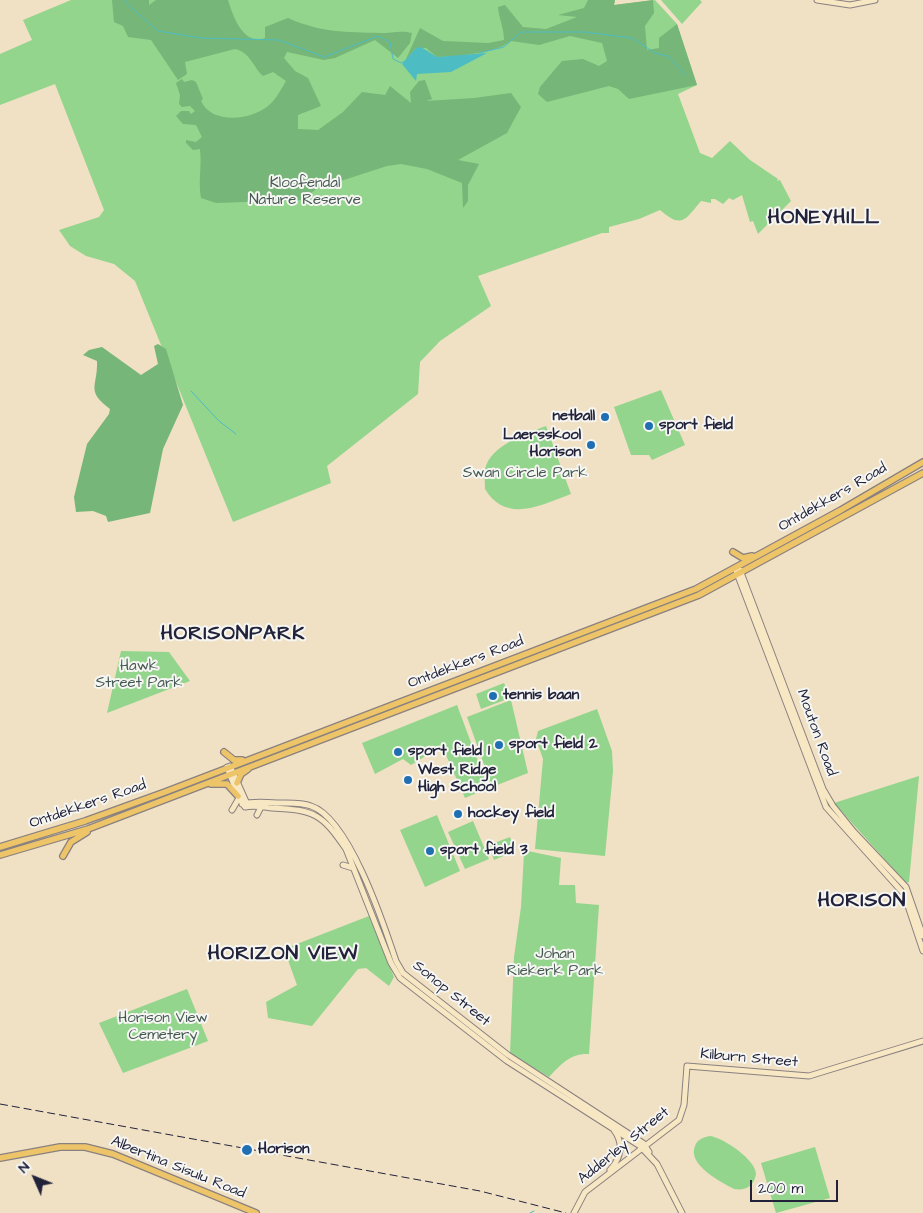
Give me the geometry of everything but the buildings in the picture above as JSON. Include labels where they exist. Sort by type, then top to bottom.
[{"type":"main road","name":"Ontdekkers Road","points":[[257,760],[437,688],[696,590],[923,462]]},
{"type":"main road","name":"Ontdekkers Road","points":[[0,847],[85,821],[230,770],[699,595],[923,473]]},
{"type":"main road","points":[[733,552],[746,558],[768,550]]},
{"type":"main road","points":[[437,688],[442,679]]},
{"type":"main road","points":[[224,752],[238,760],[257,760]]},
{"type":"main road","points":[[237,783],[242,773],[257,760]]},
{"type":"main road","name":"Ontdekkers Road","points":[[0,855],[100,824],[230,770]]},
{"type":"main road","points":[[176,794],[221,783],[230,786],[239,795]]},
{"type":"main road","points":[[63,856],[70,842],[100,824]]},
{"type":"main road","name":"Albertina Sisulu Road","points":[[0,1158],[60,1147],[85,1147],[113,1154],[256,1213]]},
{"type":"street","points":[[817,0],[850,5],[875,0]]},
{"type":"street","name":"Mouton Road","points":[[736,567],[823,788],[833,806],[903,888]]},
{"type":"street","name":"Sonop Street","points":[[230,770],[237,783],[239,795]]},
{"type":"street","name":"Sonop Street","points":[[230,770],[239,795],[246,804],[299,809],[315,815],[335,833],[351,858],[353,869],[391,963],[400,978],[507,1061],[645,1148]]},
{"type":"street","points":[[232,810],[239,795],[263,805],[257,815]]},
{"type":"street","points":[[351,858],[343,865],[353,869]]},
{"type":"street","name":"Sonop Street","points":[[351,858],[358,862],[396,961],[403,973],[508,1056],[571,1094],[645,1148]]},
{"type":"street","points":[[903,888],[923,936]]},
{"type":"street","points":[[903,888],[923,951]]},
{"type":"street","name":"Kilburn Street","points":[[687,1066],[809,1076],[923,1041]]},
{"type":"street","name":"Adderley Street","points":[[574,1213],[586,1192],[674,1126],[681,1116],[687,1066]]},
{"type":"street","points":[[586,1192],[618,1159],[619,1142],[615,1132],[607,1124]]},
{"type":"street","points":[[645,1148],[658,1166],[682,1213]]},
{"type":"green space","name":"Kloofendal Nature Reserve","points":[[71,0],[615,0],[614,5],[655,0],[677,24],[697,85],[678,94],[700,153],[712,158],[730,141],[750,160],[778,179],[777,181],[780,180],[791,201],[758,234],[753,221],[750,222],[742,195],[733,200],[729,198],[723,204],[715,199],[711,199],[711,203],[701,201],[683,220],[673,219],[660,210],[639,219],[609,227],[609,233],[602,233],[478,276],[491,306],[440,341],[420,362],[418,394],[327,466],[331,483],[233,522],[135,281],[114,264],[86,256],[70,246],[59,230],[99,217],[104,210],[55,84],[0,105],[0,54],[32,40],[23,20]]},
{"type":"green space","points":[[112,0],[149,0],[149,5],[156,0],[228,0],[240,28],[251,38],[257,39],[265,38],[265,27],[288,18],[312,27],[334,31],[412,33],[410,43],[398,58],[375,40],[335,58],[324,60],[287,52],[284,58],[295,71],[308,78],[321,106],[298,115],[298,129],[318,130],[343,112],[362,92],[385,95],[390,86],[411,103],[410,92],[419,81],[425,80],[432,99],[426,101],[474,98],[511,93],[521,107],[507,133],[458,160],[479,164],[468,185],[468,201],[463,208],[462,183],[427,169],[401,164],[387,166],[316,189],[303,200],[216,203],[201,198],[200,149],[193,150],[186,143],[186,140],[196,142],[202,137],[196,125],[183,124],[176,116],[181,111],[189,111],[191,114],[195,111],[190,106],[182,107],[179,104],[180,95],[176,83],[182,79],[184,82],[192,80],[196,82],[203,99],[201,101],[206,109],[214,114],[232,118],[261,111],[276,98],[286,81],[273,72],[263,76],[248,56],[235,49],[185,62],[187,74],[178,80],[151,40],[128,37],[123,26],[114,22]]},
{"type":"green space","points":[[588,0],[615,0],[614,5],[653,0],[654,13],[645,26],[647,50],[659,48],[659,38],[677,24],[697,85],[629,99],[618,89],[609,86],[547,102],[538,94],[540,87],[562,61],[583,59],[599,66],[607,61],[602,43],[570,36],[539,45],[511,41],[486,52],[455,56],[437,57],[426,48],[416,48],[405,61],[420,28],[443,41],[488,43],[504,40],[498,7],[505,5],[523,27],[546,29],[577,17],[558,15],[584,8]]},
{"type":"green space","points":[[661,0],[700,0],[702,2],[682,24]]},
{"type":"green space","points":[[158,344],[166,349],[183,405],[163,449],[150,513],[108,522],[106,516],[93,511],[76,512],[74,497],[87,444],[109,414],[110,409],[102,403],[95,392],[97,361],[83,355],[89,350],[102,347],[141,375],[158,364],[154,346]]},
{"type":"green space","name":"sport field","points":[[661,390],[685,445],[652,460],[649,455],[631,455],[614,407]]},
{"type":"green space","name":"Swan Circle Park","points":[[546,426],[571,494],[525,509],[503,506],[493,500],[485,489],[485,469],[488,461],[501,447]]},
{"type":"green space","name":"Hawk Street Park","points":[[121,651],[169,652],[190,681],[107,713]]},
{"type":"green space","name":"tennis baan","points":[[504,683],[510,698],[481,709],[476,694]]},
{"type":"green space","name":"sport field 2","points":[[511,700],[528,773],[492,787],[467,717]]},
{"type":"green space","name":"sport field 1","points":[[457,705],[488,788],[465,798],[442,746],[411,765],[403,759],[375,774],[362,743]]},
{"type":"green space","points":[[597,709],[612,751],[613,771],[605,856],[535,849],[543,759],[536,739],[538,731]]},
{"type":"green space","points":[[919,776],[909,882],[906,883],[834,803]]},
{"type":"green space","name":"sport field 3","points":[[437,815],[460,871],[425,887],[400,830]]},
{"type":"green space","points":[[473,821],[489,859],[465,869],[448,832]]},
{"type":"green space","points":[[510,837],[515,851],[494,860],[489,845]]},
{"type":"green space","name":"Johan Riekerk Park","points":[[528,851],[561,858],[559,885],[575,885],[576,903],[599,905],[589,1054],[572,1057],[549,1077],[510,1054],[514,957],[521,907],[524,853]]},
{"type":"green space","points":[[369,916],[394,977],[389,986],[366,968],[358,969],[312,1026],[268,1018],[266,1002],[297,985],[284,949]]},
{"type":"green space","name":"Horison View Cemetery","points":[[187,989],[208,1041],[123,1073],[99,1023]]},
{"type":"green space","points":[[710,1136],[731,1145],[751,1162],[756,1174],[749,1187],[734,1189],[700,1166],[694,1153],[695,1146],[701,1139]]},
{"type":"green space","points":[[815,1147],[830,1198],[776,1213],[761,1163]]},
{"type":"water","points":[[421,47],[437,57],[487,53],[451,72],[417,74],[416,81],[402,64],[416,48]]},
{"type":"waterway","points":[[123,0],[158,31],[201,38],[279,40],[324,57],[378,36],[390,42],[393,59],[401,63],[405,61]]},
{"type":"waterway","points":[[479,53],[504,47],[521,32],[585,32],[632,38],[655,53],[668,56],[686,76]]},
{"type":"waterway","points":[[191,391],[219,421],[236,434]]},
{"type":"waterway","points":[[530,1213],[534,1211]]},
{"type":"railway","points":[[0,1104],[480,1191],[566,1213]]},
{"type":"place","name":"netball","points":[[605,417]]},
{"type":"place","name":"sport field","points":[[649,426]]},
{"type":"place","name":"Laersskool Horison","points":[[591,445]]},
{"type":"place","name":"tennis baan","points":[[493,696]]},
{"type":"place","name":"sport field 2","points":[[499,745]]},
{"type":"place","name":"sport field 1","points":[[398,752]]},
{"type":"place","name":"West Ridge High School","points":[[408,780]]},
{"type":"place","name":"hockey field","points":[[458,814]]},
{"type":"place","name":"sport field 3","points":[[430,851]]},
{"type":"place","name":"Horison","points":[[247,1150]]},
{"type":"district","name":"HONEYHILL","points":[[824,219]]},
{"type":"district","name":"HORISONPARK","points":[[233,635]]},
{"type":"district","name":"HORISON","points":[[862,902]]},
{"type":"district","name":"HORIZON VIEW","points":[[283,955]]}]
